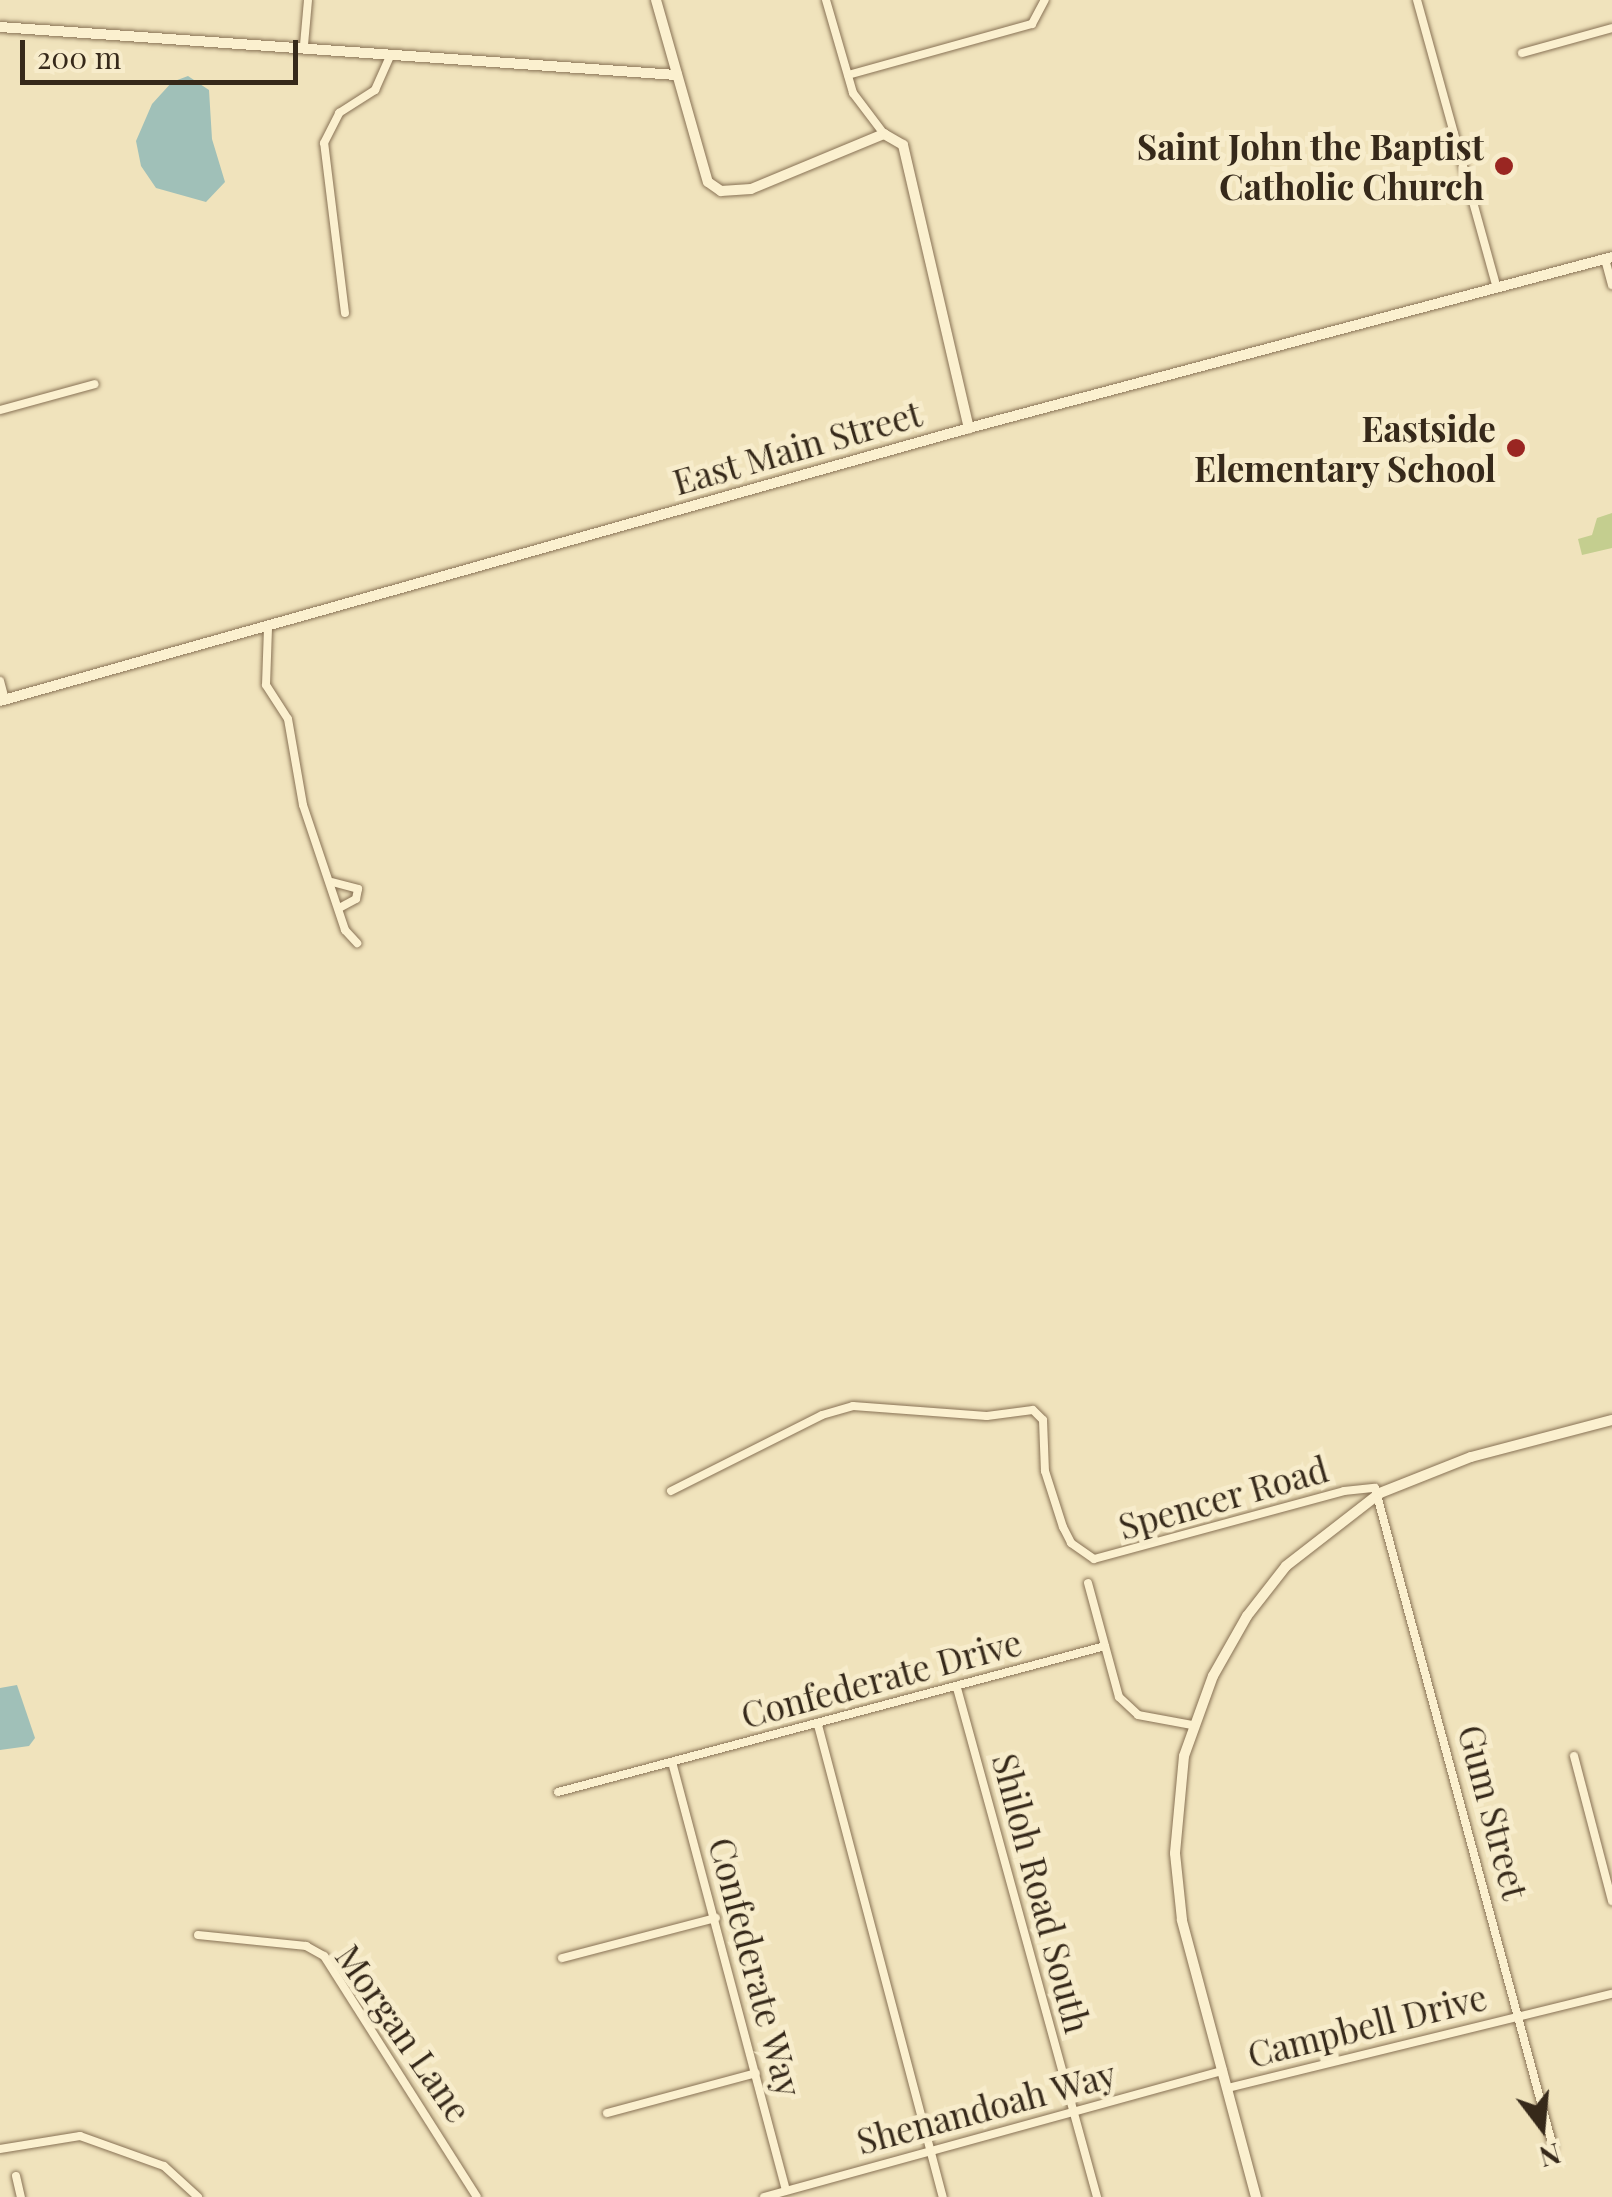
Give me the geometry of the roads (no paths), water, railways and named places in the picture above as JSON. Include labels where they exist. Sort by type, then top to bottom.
[{"type":"street","points":[[304,45],[308,0]]},
{"type":"street","points":[[656,0],[708,182],[721,192],[751,190],[884,134]]},
{"type":"street","points":[[826,0],[848,75],[884,134],[903,145],[969,428]]},
{"type":"street","points":[[848,75],[1032,24],[1045,0]]},
{"type":"street","points":[[1417,0],[1497,288]]},
{"type":"street","points":[[0,27],[304,45],[676,75]]},
{"type":"street","points":[[1522,53],[1612,28]]},
{"type":"street","points":[[346,313],[324,143],[339,113],[375,90],[391,54]]},
{"type":"street","points":[[1608,258],[1612,285]]},
{"type":"street","name":"East Main Street","points":[[3,701],[969,428],[1608,258]]},
{"type":"street","points":[[0,410],[95,384]]},
{"type":"street","points":[[268,628],[266,685],[292,730],[303,805],[339,908],[357,943]]},
{"type":"street","points":[[0,680],[3,701]]},
{"type":"street","points":[[332,882],[358,889],[356,899],[339,908]]},
{"type":"street","name":"Spencer Road","points":[[670,1491],[822,1415],[854,1406],[987,1416],[1033,1410],[1043,1420],[1045,1471],[1062,1527],[1070,1543],[1094,1560],[1365,1486],[1380,1493]]},
{"type":"street","points":[[1256,2197],[1182,1920],[1175,1853],[1178,1785],[1192,1725],[1228,1644],[1268,1588],[1307,1546],[1380,1493],[1470,1457],[1612,1420]]},
{"type":"street","name":"Gum Street","points":[[1380,1493],[1553,2146]]},
{"type":"street","points":[[1088,1583],[1105,1646],[1128,1707],[1192,1725]]},
{"type":"street","name":"Confederate Drive","points":[[558,1792],[1105,1646]]},
{"type":"street","name":"Shiloh Road South","points":[[957,1688],[1096,2197]]},
{"type":"street","points":[[818,1724],[943,2197]]},
{"type":"street","points":[[1574,1756],[1612,1902]]},
{"type":"street","name":"Confederate Way","points":[[672,1762],[785,2187]]},
{"type":"street","points":[[562,1958],[716,1918]]},
{"type":"street","name":"Morgan Lane","points":[[198,1935],[306,1946],[324,1956],[471,2179],[476,2197]]},
{"type":"street","name":"Campbell Drive","points":[[1228,2088],[1612,1994]]},
{"type":"street","name":"Shenandoah Way","points":[[764,2197],[785,2187],[932,2152],[1223,2071]]},
{"type":"street","points":[[606,2113],[756,2072]]},
{"type":"street","points":[[0,2148],[80,2136],[164,2166],[198,2197]]},
{"type":"street","points":[[16,2176],[21,2197]]},
{"type":"water","points":[[188,76],[209,90],[212,139],[225,182],[206,202],[156,188],[141,166],[136,141],[152,104],[172,82]]},
{"type":"water","points":[[17,1685],[35,1738],[29,1746],[0,1750],[0,1688]]},
{"type":"place","name":"Saint John the Baptist Catholic Church","points":[[1504,166]]},
{"type":"place","name":"Eastside Elementary School","points":[[1516,448]]}]
